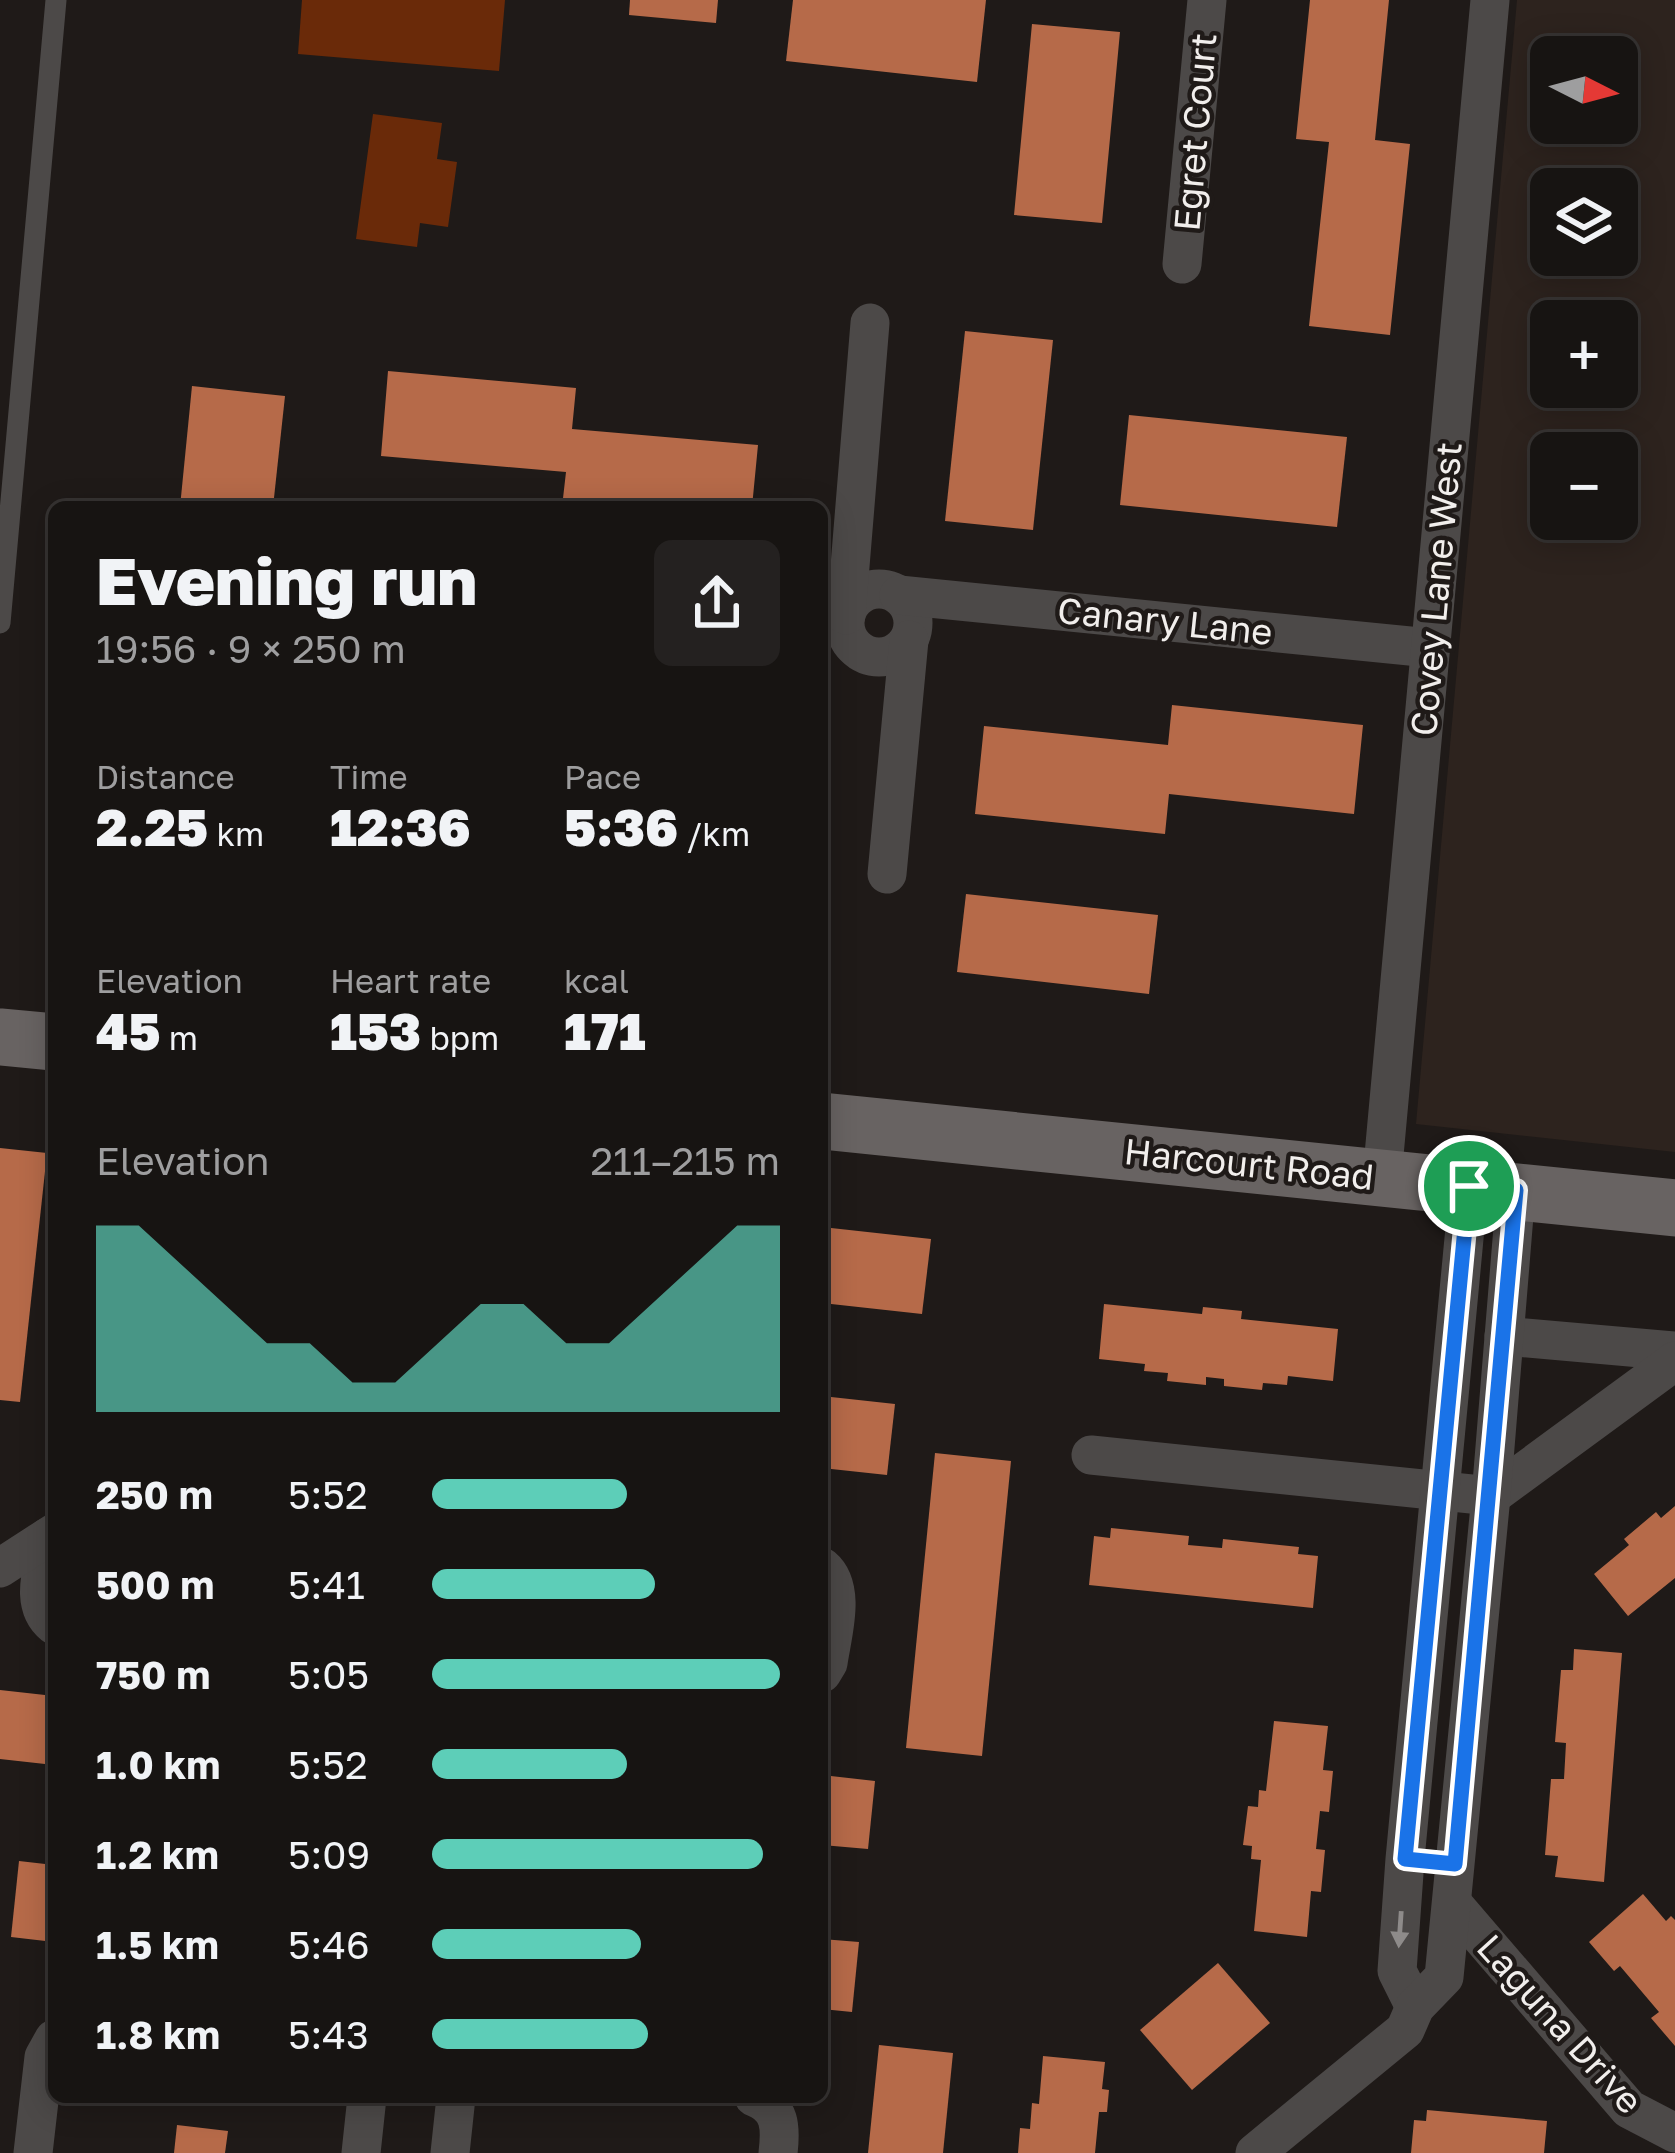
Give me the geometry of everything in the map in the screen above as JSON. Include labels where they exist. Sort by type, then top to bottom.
[{"type":"street","name":"Egret Court","points":[[1182,264],[1207,0]]},
{"type":"street","name":"Covey Lane West","points":[[1382,1178],[1490,0]]},
{"type":"street","points":[[871,323],[847,636],[841,650],[886,656],[909,640]]},
{"type":"street","name":"Canary Lane","points":[[845,615],[850,604],[878,589],[899,595],[1430,648]]},
{"type":"street","points":[[887,874],[911,613],[899,595]]},
{"type":"street","points":[[0,1036],[48,1041]]},
{"type":"street","name":"Harcourt Road","points":[[828,1122],[1675,1208]]},
{"type":"street","points":[[1415,2007],[1397,1971],[1434,1870],[1491,1496],[1504,1336],[1493,1188]]},
{"type":"street","points":[[1255,2153],[1405,2030],[1415,2007],[1444,1977],[1434,1870],[1442,1491],[1493,1188]]},
{"type":"street","points":[[1504,1336],[1675,1352]]},
{"type":"street","points":[[1091,1455],[1491,1496],[1675,1361]]},
{"type":"street","points":[[0,1568],[48,1537]]},
{"type":"street","points":[[48,1550],[39,1597],[48,1620]]},
{"type":"street","points":[[828,1573],[837,1592],[828,1665]]},
{"type":"street","name":"Laguna Drive","points":[[1434,1870],[1629,2109],[1675,2133]]},
{"type":"street","points":[[33,2153],[48,2050]]},
{"type":"street","points":[[361,2153],[366,2103]]},
{"type":"street","points":[[450,2153],[455,2103]]},
{"type":"street","points":[[762,2103],[777,2114],[781,2129],[778,2153]]},
{"type":"lane","points":[[0,623],[56,0]]},
{"type":"shaded area","points":[[302,0],[505,0],[499,71],[298,54]]},
{"type":"shaded area","points":[[1517,0],[1675,0],[1675,1152],[1416,1124]]},
{"type":"shaded area","points":[[373,114],[442,123],[437,159],[457,162],[448,227],[420,223],[417,247],[356,239]]},
{"type":"building","points":[[630,0],[718,0],[716,23],[629,15]]},
{"type":"building","points":[[793,0],[986,0],[977,82],[786,61]]},
{"type":"building","points":[[1310,0],[1389,0],[1375,140],[1410,144],[1390,335],[1309,326],[1329,142],[1296,139]]},
{"type":"building","points":[[1032,24],[1120,32],[1102,223],[1014,215]]},
{"type":"building","points":[[965,331],[1053,340],[1033,530],[945,521]]},
{"type":"building","points":[[388,371],[576,388],[572,429],[758,445],[753,501],[563,501],[566,472],[381,456]]},
{"type":"building","points":[[192,386],[285,396],[274,501],[181,501]]},
{"type":"building","points":[[1129,415],[1347,437],[1337,527],[1120,505]]},
{"type":"building","points":[[1172,705],[1363,725],[1354,814],[1169,794],[1165,834],[975,814],[984,726],[1168,745]]},
{"type":"building","points":[[966,894],[1158,915],[1149,994],[957,972]]},
{"type":"building","points":[[0,1148],[47,1153],[20,1402],[0,1400]]},
{"type":"building","points":[[828,1228],[931,1239],[922,1314],[828,1304]]},
{"type":"building","points":[[1104,1304],[1202,1314],[1203,1307],[1242,1311],[1241,1319],[1338,1329],[1333,1381],[1288,1376],[1287,1385],[1263,1383],[1262,1390],[1224,1386],[1224,1379],[1206,1377],[1206,1385],[1167,1381],[1168,1373],[1144,1371],[1145,1364],[1099,1359]]},
{"type":"building","points":[[828,1397],[895,1404],[887,1475],[828,1469]]},
{"type":"building","points":[[935,1453],[1011,1461],[982,1756],[906,1748]]},
{"type":"building","points":[[1675,1506],[1675,1578],[1628,1616],[1594,1574],[1629,1545],[1624,1539],[1656,1512],[1661,1518]]},
{"type":"building","points":[[1111,1528],[1189,1536],[1188,1545],[1222,1548],[1223,1539],[1299,1547],[1298,1554],[1318,1556],[1313,1608],[1089,1585],[1094,1536],[1110,1538]]},
{"type":"building","points":[[1574,1649],[1622,1653],[1604,1882],[1555,1877],[1558,1856],[1545,1855],[1551,1779],[1564,1779],[1566,1743],[1555,1742],[1561,1670],[1573,1670]]},
{"type":"building","points":[[0,1690],[48,1695],[48,1764],[0,1759]]},
{"type":"building","points":[[1274,1721],[1328,1726],[1323,1770],[1333,1771],[1329,1812],[1320,1811],[1316,1849],[1325,1850],[1321,1892],[1311,1891],[1307,1937],[1254,1931],[1261,1860],[1251,1859],[1252,1846],[1243,1845],[1248,1806],[1258,1807],[1259,1790],[1266,1791]]},
{"type":"building","points":[[828,1776],[875,1781],[868,1849],[828,1846]]},
{"type":"building","points":[[19,1861],[48,1864],[48,1941],[11,1937]]},
{"type":"building","points":[[1643,1894],[1666,1921],[1671,1916],[1675,1920],[1675,2046],[1651,2018],[1659,2012],[1620,1966],[1614,1971],[1589,1942]]},
{"type":"building","points":[[828,1939],[859,1942],[852,2012],[828,2010]]},
{"type":"building","points":[[1218,1963],[1270,2023],[1192,2090],[1140,2030]]},
{"type":"building","points":[[879,2045],[953,2053],[943,2153],[868,2153]]},
{"type":"building","points":[[1043,2056],[1105,2062],[1102,2089],[1109,2090],[1107,2112],[1099,2112],[1095,2153],[1018,2153],[1020,2128],[1030,2129],[1032,2103],[1039,2104]]},
{"type":"building","points":[[1427,2110],[1547,2121],[1544,2153],[1411,2153],[1414,2120],[1426,2121]]},
{"type":"building","points":[[177,2125],[228,2131],[225,2153],[174,2153]]},
{"type":"route","points":[[1469,1186],[1516,1190],[1455,1864],[1405,1859],[1469,1186]]}]
